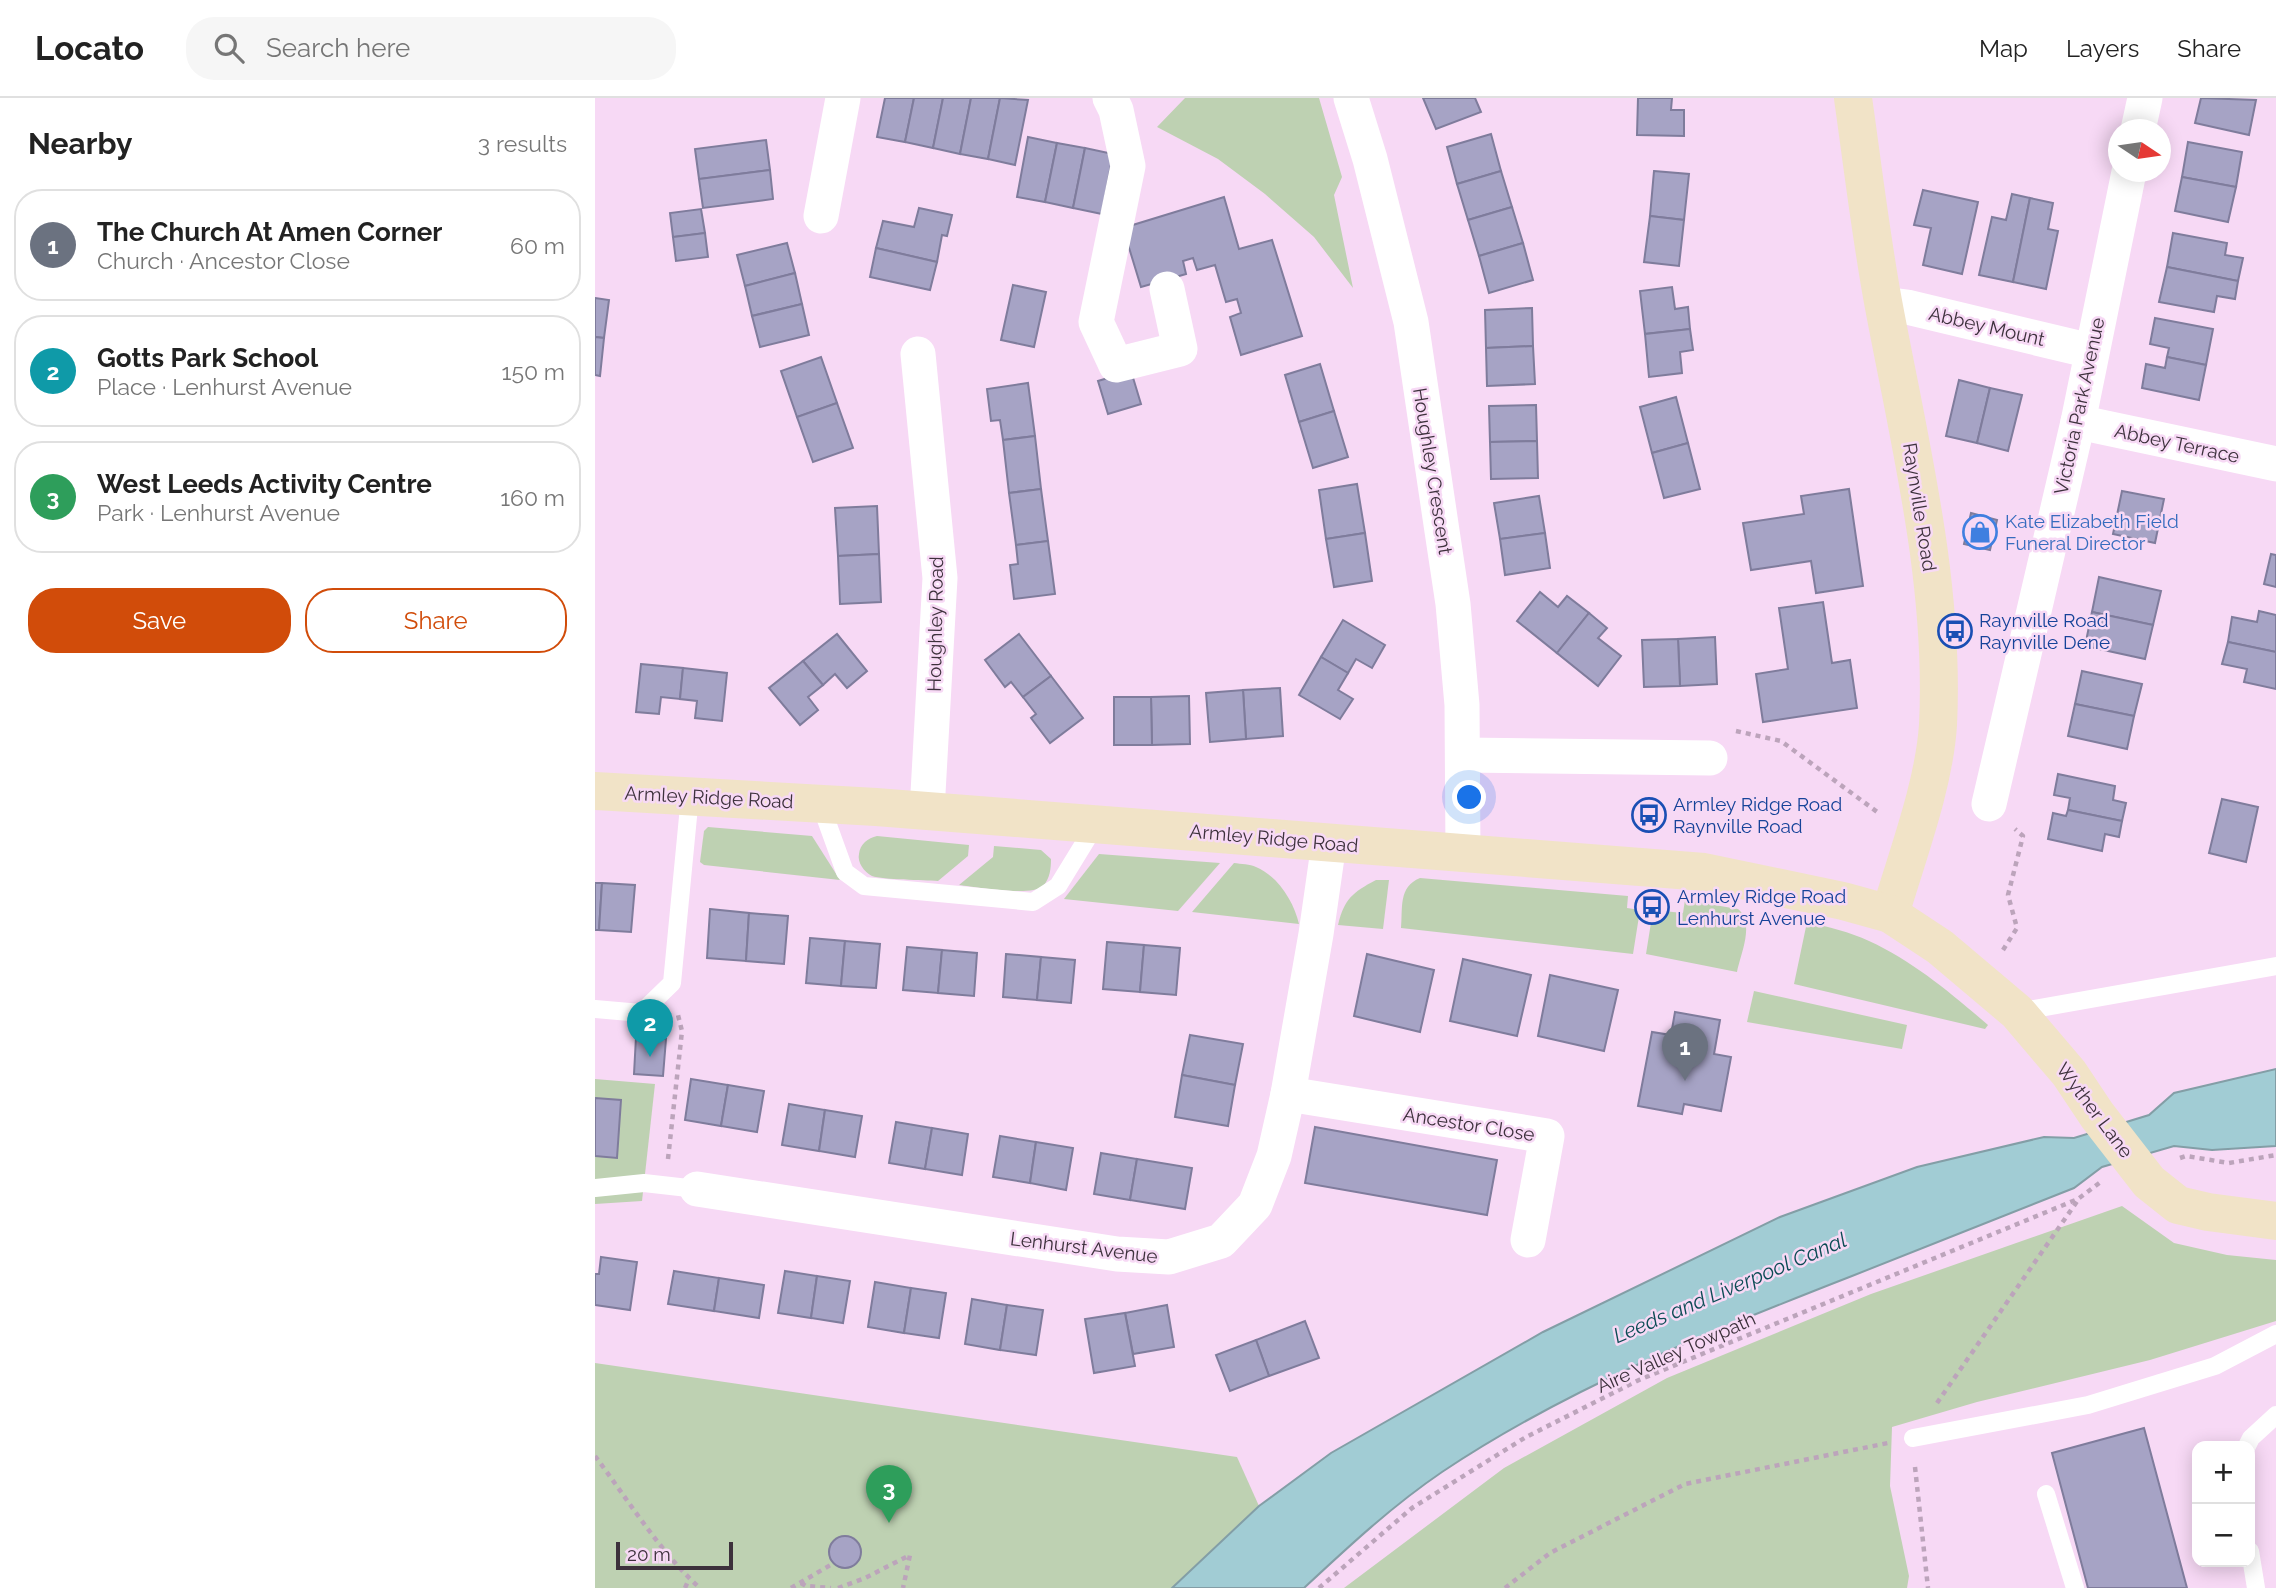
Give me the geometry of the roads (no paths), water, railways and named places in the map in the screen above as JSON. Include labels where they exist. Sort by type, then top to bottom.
[{"type":"street","points":[[821,216],[843,98]]},
{"type":"street","points":[[1110,98],[1116,110],[1128,166],[1096,322],[1116,365],[1180,349],[1167,289]]},
{"type":"street","name":"Houghley Crescent","points":[[1351,98],[1370,159],[1411,323],[1453,604],[1462,705],[1463,853]]},
{"type":"street","name":"Raynville Road","points":[[1853,98],[1883,304],[1918,478],[1938,622],[1937,727],[1928,783],[1890,914]]},
{"type":"street","points":[[2140,119],[2145,98]]},
{"type":"street","name":"Victoria Park Avenue","points":[[1989,804],[2078,422],[2127,182]]},
{"type":"street","name":"Abbey Mount","points":[[1883,304],[1907,307],[2091,351]]},
{"type":"street","name":"Houghley Road","points":[[918,354],[940,578],[927,811]]},
{"type":"street","name":"Abbey Terrace","points":[[2078,422],[2276,464]]},
{"type":"street","points":[[1463,755],[1710,758]]},
{"type":"street","name":"Armley Ridge Road","points":[[595,791],[820,803],[1704,873],[1843,901],[1890,914],[1940,947]]},
{"type":"street","name":"Lenhurst Avenue","points":[[681,1188],[1117,1254],[1169,1257],[1221,1241],[1255,1205],[1275,1156],[1316,934],[1329,844]]},
{"type":"street","name":"Wyther Lane","points":[[1940,947],[2017,1012],[2069,1073],[2097,1115],[2149,1182],[2178,1205],[2276,1221]]},
{"type":"street","name":"Ancestor Close","points":[[1287,1094],[1547,1136],[1528,1240]]},
{"type":"lane","points":[[595,1009],[642,1013],[672,983],[690,796]]},
{"type":"lane","points":[[820,803],[845,872],[864,886],[1033,902],[1058,887],[1096,824]]},
{"type":"lane","points":[[2017,1012],[2276,966]]},
{"type":"lane","points":[[595,1188],[644,1183],[681,1188]]},
{"type":"lane","points":[[1913,1438],[2088,1405],[2215,1366],[2276,1334]]},
{"type":"lane","points":[[2249,1441],[2276,1415]]},
{"type":"lane","points":[[2046,1494],[2075,1588]]},
{"type":"lane","points":[[2252,1567],[2256,1588]]},
{"type":"water","name":"Leeds and Liverpool Canal","points":[[2276,1069],[2276,1146],[2212,1150],[2174,1146],[2102,1167],[2074,1188],[1746,1318],[1642,1363],[1540,1413],[1442,1472],[1388,1513],[1304,1588],[1172,1588],[1259,1506],[1331,1453],[1543,1332],[1780,1217],[1917,1167],[2044,1137],[2074,1138],[2149,1115],[2174,1093]]},
{"type":"place","name":"Kate Elizabeth Field Funeral Director","points":[[1980,532]]},
{"type":"place","name":"Raynville Road Raynville Dene","points":[[1955,631]]},
{"type":"place","name":"Armley Ridge Road Raynville Road","points":[[1649,815]]},
{"type":"place","name":"Armley Ridge Road Lenhurst Avenue","points":[[1652,907]]},
{"type":"place","name":"Gotts Park School","points":[[650,1057]]},
{"type":"place","name":"The Church At Amen Corner","points":[[1685,1081]]},
{"type":"place","name":"West Leeds Activity Centre","points":[[889,1523]]}]
